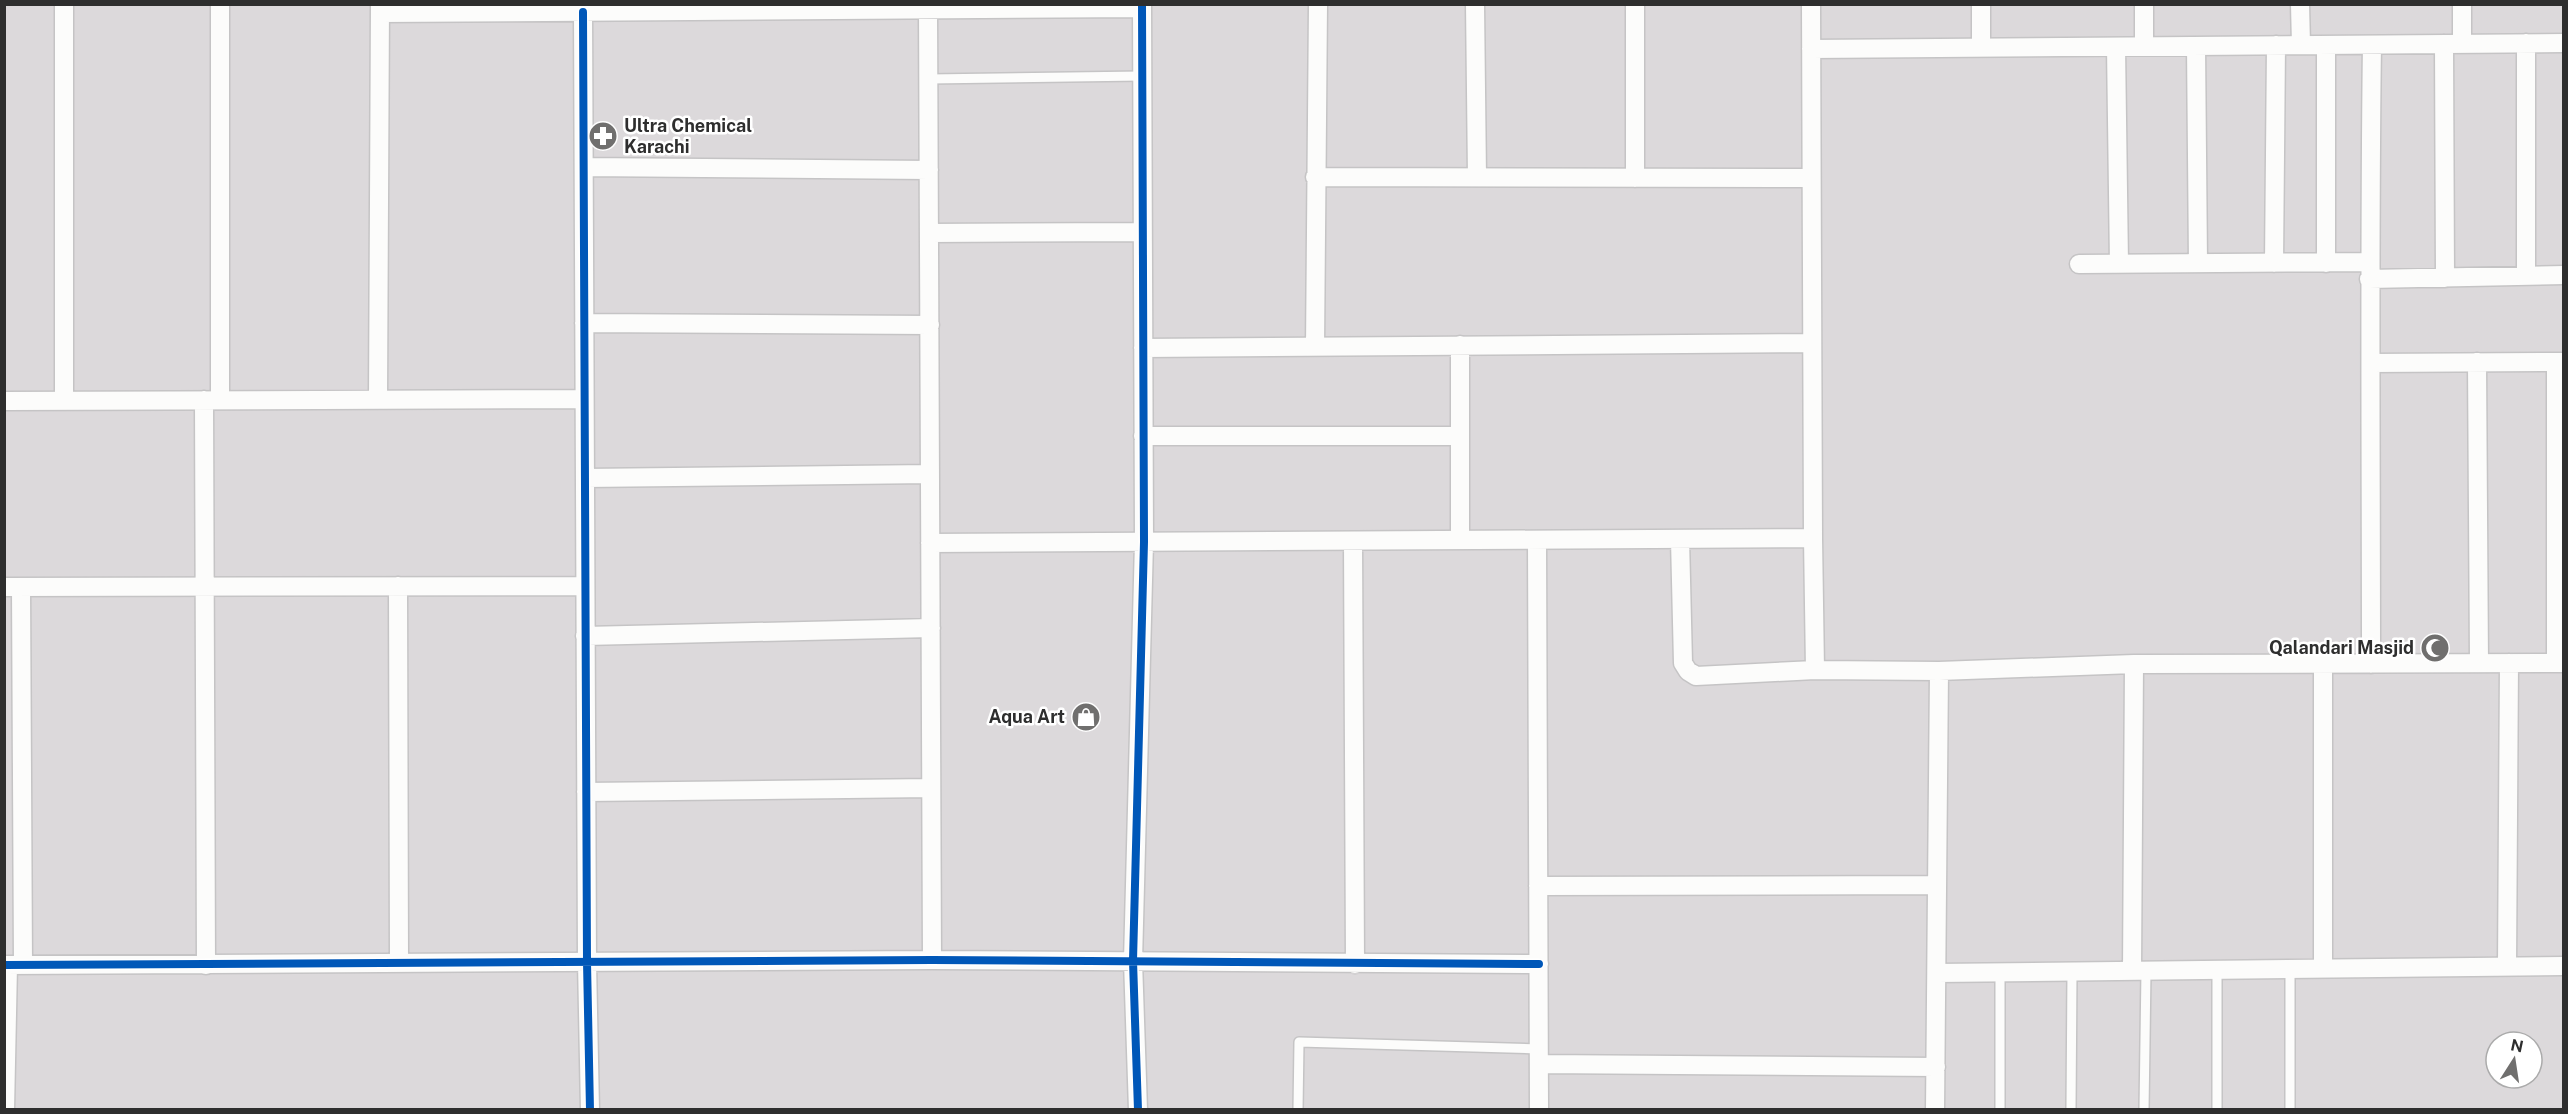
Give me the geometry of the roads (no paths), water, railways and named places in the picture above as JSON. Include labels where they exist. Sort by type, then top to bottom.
[{"type":"street","points":[[64,4],[64,401]]},
{"type":"street","points":[[206,964],[205,586],[212,400],[220,4]]},
{"type":"street","points":[[1315,346],[1318,4]]},
{"type":"street","points":[[1475,4],[1477,177]]},
{"type":"street","points":[[1635,4],[1635,178]]},
{"type":"street","points":[[1811,4],[1810,178],[1815,670]]},
{"type":"street","points":[[1981,4],[1981,47]]},
{"type":"street","points":[[2144,4],[2144,46]]},
{"type":"street","points":[[2300,4],[2301,45]]},
{"type":"street","points":[[2445,278],[2453,44],[2462,4]]},
{"type":"street","points":[[378,399],[380,9],[583,12],[758,7],[928,9],[1142,6],[1144,542],[1134,961],[1138,1110]]},
{"type":"street","points":[[928,9],[932,960]]},
{"type":"street","points":[[583,12],[587,962],[590,1110]]},
{"type":"street","points":[[2526,43],[2526,276]]},
{"type":"street","points":[[1810,49],[2564,43]]},
{"type":"street","points":[[2274,263],[2276,45]]},
{"type":"street","points":[[2326,45],[2326,263]]},
{"type":"street","points":[[2371,664],[2372,363],[2369,271],[2372,45]]},
{"type":"street","points":[[2196,46],[2198,263]]},
{"type":"street","points":[[2116,47],[2119,264]]},
{"type":"street","points":[[584,167],[929,170]]},
{"type":"street","points":[[1315,177],[1810,178]]},
{"type":"street","points":[[929,233],[1142,232]]},
{"type":"street","points":[[2079,264],[2326,263],[2369,271],[2445,278],[2564,275]]},
{"type":"street","points":[[584,323],[930,325]]},
{"type":"street","points":[[1143,348],[1812,343]]},
{"type":"street","points":[[1460,345],[1460,540]]},
{"type":"street","points":[[2477,362],[2479,663]]},
{"type":"street","points":[[1680,538],[1683,663],[1696,676],[1815,670],[1939,671],[2134,664],[2560,663],[2560,362],[2372,363]]},
{"type":"street","points":[[4,401],[585,399]]},
{"type":"street","points":[[1143,436],[1460,436]]},
{"type":"street","points":[[585,478],[930,474]]},
{"type":"street","points":[[930,543],[1813,538]]},
{"type":"street","points":[[1537,540],[1539,1110]]},
{"type":"street","points":[[1353,541],[1354,964]]},
{"type":"street","points":[[398,586],[399,963]]},
{"type":"street","points":[[5,1110],[12,965],[13,587],[585,586]]},
{"type":"street","points":[[585,636],[931,628]]},
{"type":"street","points":[[2508,967],[2509,663]]},
{"type":"street","points":[[2134,664],[2139,971]]},
{"type":"street","points":[[2323,664],[2323,969]]},
{"type":"street","points":[[1935,1110],[1939,671]]},
{"type":"street","points":[[586,792],[931,788]]},
{"type":"street","points":[[1538,886],[1937,885]]},
{"type":"street","points":[[12,965],[932,960],[1539,964]]},
{"type":"street","points":[[1937,974],[2564,966]]},
{"type":"street","points":[[1539,1057],[1936,1067]]},
{"type":"lane","points":[[929,79],[1142,76]]},
{"type":"lane","points":[[2290,969],[2290,1110]]},
{"type":"lane","points":[[2217,970],[2217,1110]]},
{"type":"lane","points":[[2139,971],[2144,1110]]},
{"type":"lane","points":[[2071,1110],[2072,972]]},
{"type":"lane","points":[[2000,973],[2000,1110]]},
{"type":"lane","points":[[1298,1110],[1299,1042],[1539,1057]]},
{"type":"place","name":"Ultra Chemical Karachi","points":[[603,136]]},
{"type":"place","name":"Qalandari Masjid","points":[[2435,648]]},
{"type":"place","name":"Aqua Art","points":[[1086,717]]}]
